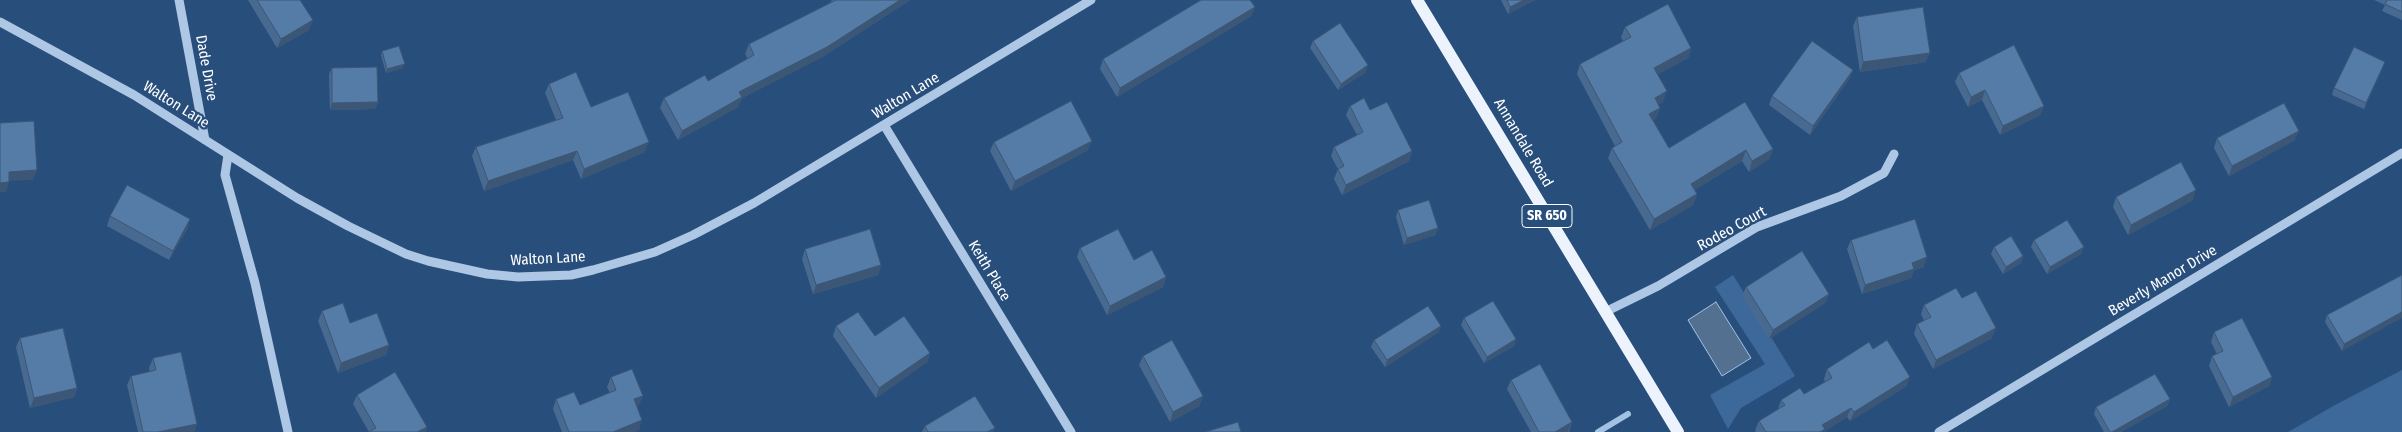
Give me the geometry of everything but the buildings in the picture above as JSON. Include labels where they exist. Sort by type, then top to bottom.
[{"type":"main road","name":"Annandale Road","points":[[1417,0],[1678,432]]},
{"type":"street","name":"Dade Drive","points":[[180,0],[206,140]]},
{"type":"street","name":"Walton Lane","points":[[0,22],[134,95],[348,226],[406,254],[428,261],[487,274],[518,277],[570,275],[655,252],[693,235],[754,203],[1091,0]]},
{"type":"street","name":"Keith Place","points":[[884,125],[1071,432]]},
{"type":"street","name":"Beverly Manor Drive","points":[[1940,432],[2402,153]]},
{"type":"street","points":[[228,154],[225,175],[255,283],[288,432]]},
{"type":"street","name":"Rodeo Court","points":[[1605,312],[1658,286],[1757,227],[1841,196],[1884,173],[1894,154]]},
{"type":"shaded area","points":[[1733,275],[1795,376],[1741,408],[1728,429],[1710,395],[1765,364],[1715,287]]},
{"type":"shaded area","points":[[1716,302],[1751,358],[1722,376],[1688,320]]},
{"type":"shaded area","points":[[2402,370],[2402,432],[2288,432],[2335,405]]},
{"type":"waterway","points":[[1598,432],[1628,414]]}]
